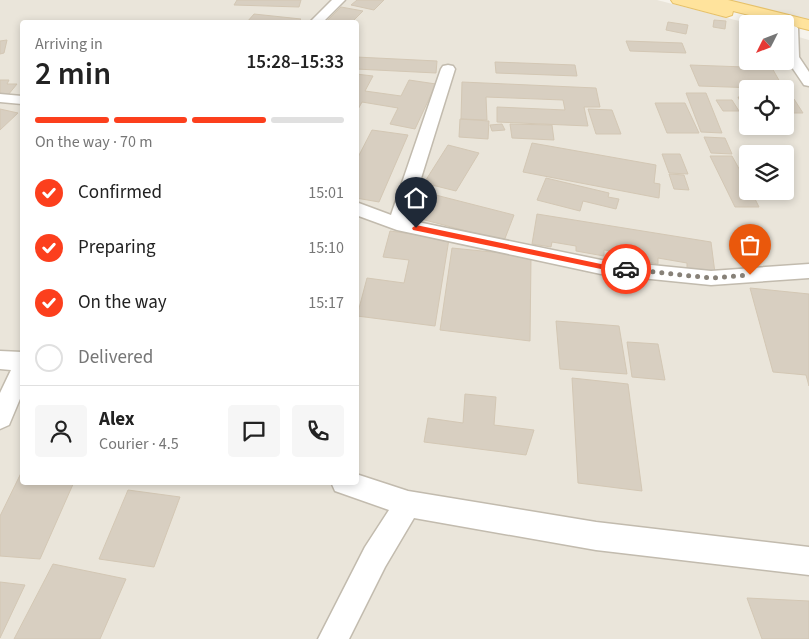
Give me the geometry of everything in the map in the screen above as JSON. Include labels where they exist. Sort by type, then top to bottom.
[{"type":"main road","points":[[679,0],[739,15]]},
{"type":"main road","points":[[709,0],[732,3],[809,25]]},
{"type":"main road","points":[[794,29],[809,33]]},
{"type":"street","points":[[318,20],[339,0]]},
{"type":"street","points":[[794,60],[809,82]]},
{"type":"street","points":[[397,224],[448,69]]},
{"type":"street","points":[[0,98],[20,100]]},
{"type":"street","points":[[359,209],[397,224],[601,266],[711,278],[809,271]]},
{"type":"street","points":[[0,360],[20,372]]},
{"type":"street","points":[[0,418],[20,377]]},
{"type":"street","points":[[353,485],[408,504],[596,536],[809,561]]},
{"type":"street","points":[[333,639],[375,557],[408,504]]},
{"type":"shaded area","points":[[0,0],[657,0],[739,21],[739,70],[794,70],[794,36],[809,40],[809,639],[0,639]]},
{"type":"shaded area","points":[[727,0],[809,0],[809,21],[794,17],[794,15],[786,15]]},
{"type":"building","points":[[237,0],[301,0],[299,7],[234,5]]},
{"type":"building","points":[[357,0],[384,0],[374,10],[351,5]]},
{"type":"building","points":[[341,7],[363,11],[354,20],[328,20]]},
{"type":"building","points":[[254,14],[301,19],[300,20],[249,20]]},
{"type":"building","points":[[714,20],[726,21],[725,29],[713,27]]},
{"type":"building","points":[[668,22],[688,25],[686,34],[666,30]]},
{"type":"building","points":[[7,40],[4,53],[0,54],[0,41]]},
{"type":"building","points":[[626,41],[682,43],[686,53],[630,51]]},
{"type":"building","points":[[359,57],[437,61],[436,73],[359,69]]},
{"type":"building","points":[[495,62],[575,65],[577,76],[496,73]]},
{"type":"building","points":[[690,65],[739,67],[739,70],[773,70],[779,80],[739,80],[739,87],[699,86]]},
{"type":"building","points":[[359,74],[373,76],[365,91],[401,96],[409,80],[436,84],[415,129],[390,124],[398,108],[362,102],[359,108]]},
{"type":"building","points":[[0,80],[9,80],[7,84],[17,84],[8,95],[0,96]]},
{"type":"building","points":[[462,82],[596,88],[600,107],[584,107],[588,126],[497,122],[497,107],[565,110],[563,100],[486,97],[487,120],[461,119]]},
{"type":"building","points":[[686,93],[706,93],[722,133],[701,132]]},
{"type":"building","points":[[794,99],[803,113],[794,113]]},
{"type":"building","points":[[716,100],[732,100],[739,111],[723,111]]},
{"type":"building","points":[[655,103],[685,103],[699,133],[667,133]]},
{"type":"building","points":[[0,109],[18,113],[0,130]]},
{"type":"building","points":[[588,109],[612,110],[621,134],[596,134]]},
{"type":"building","points":[[460,119],[489,121],[488,139],[459,137]]},
{"type":"building","points":[[502,124],[505,130],[492,131],[490,125]]},
{"type":"building","points":[[510,124],[552,125],[554,140],[512,138]]},
{"type":"building","points":[[372,130],[408,135],[379,202],[359,199],[359,155]]},
{"type":"building","points":[[704,137],[725,138],[732,154],[711,153]]},
{"type":"building","points":[[532,143],[656,165],[654,183],[660,184],[659,198],[523,172]]},
{"type":"building","points":[[448,145],[479,153],[456,191],[424,183]]},
{"type":"building","points":[[662,154],[680,154],[688,174],[669,173]]},
{"type":"building","points":[[710,156],[732,156],[739,169],[739,200],[756,200],[759,207],[735,207]]},
{"type":"building","points":[[669,174],[684,175],[689,190],[674,189]]},
{"type":"building","points":[[546,178],[609,193],[608,197],[619,199],[616,209],[583,201],[580,211],[537,200]]},
{"type":"building","points":[[420,191],[514,215],[504,241],[406,215]]},
{"type":"building","points":[[537,214],[711,242],[715,273],[687,268],[687,263],[658,258],[658,264],[631,259],[632,254],[604,250],[604,256],[576,251],[576,246],[552,242],[551,247],[532,244]]},
{"type":"building","points":[[390,231],[449,239],[435,326],[359,316],[359,308],[367,278],[404,283],[409,260],[383,257]]},
{"type":"building","points":[[452,248],[531,256],[530,341],[440,330]]},
{"type":"building","points":[[750,288],[809,294],[809,386],[806,375],[773,372]]},
{"type":"building","points":[[556,321],[619,326],[627,374],[560,369]]},
{"type":"building","points":[[627,342],[658,344],[665,380],[632,377]]},
{"type":"building","points":[[572,378],[628,384],[642,491],[578,483]]},
{"type":"building","points":[[465,394],[496,397],[494,425],[534,430],[526,455],[424,442],[428,418],[463,423]]},
{"type":"building","points":[[20,475],[20,485],[73,485],[40,559],[0,556],[0,516]]},
{"type":"building","points":[[128,490],[180,497],[154,567],[99,559]]},
{"type":"building","points":[[53,564],[126,579],[100,639],[14,639]]},
{"type":"building","points":[[0,582],[25,585],[0,638]]},
{"type":"building","points":[[747,598],[809,601],[809,639],[762,639]]},
{"type":"way so far","points":[[626,269],[711,278],[750,275]]},
{"type":"route","points":[[416,228],[601,266],[626,269]]}]
